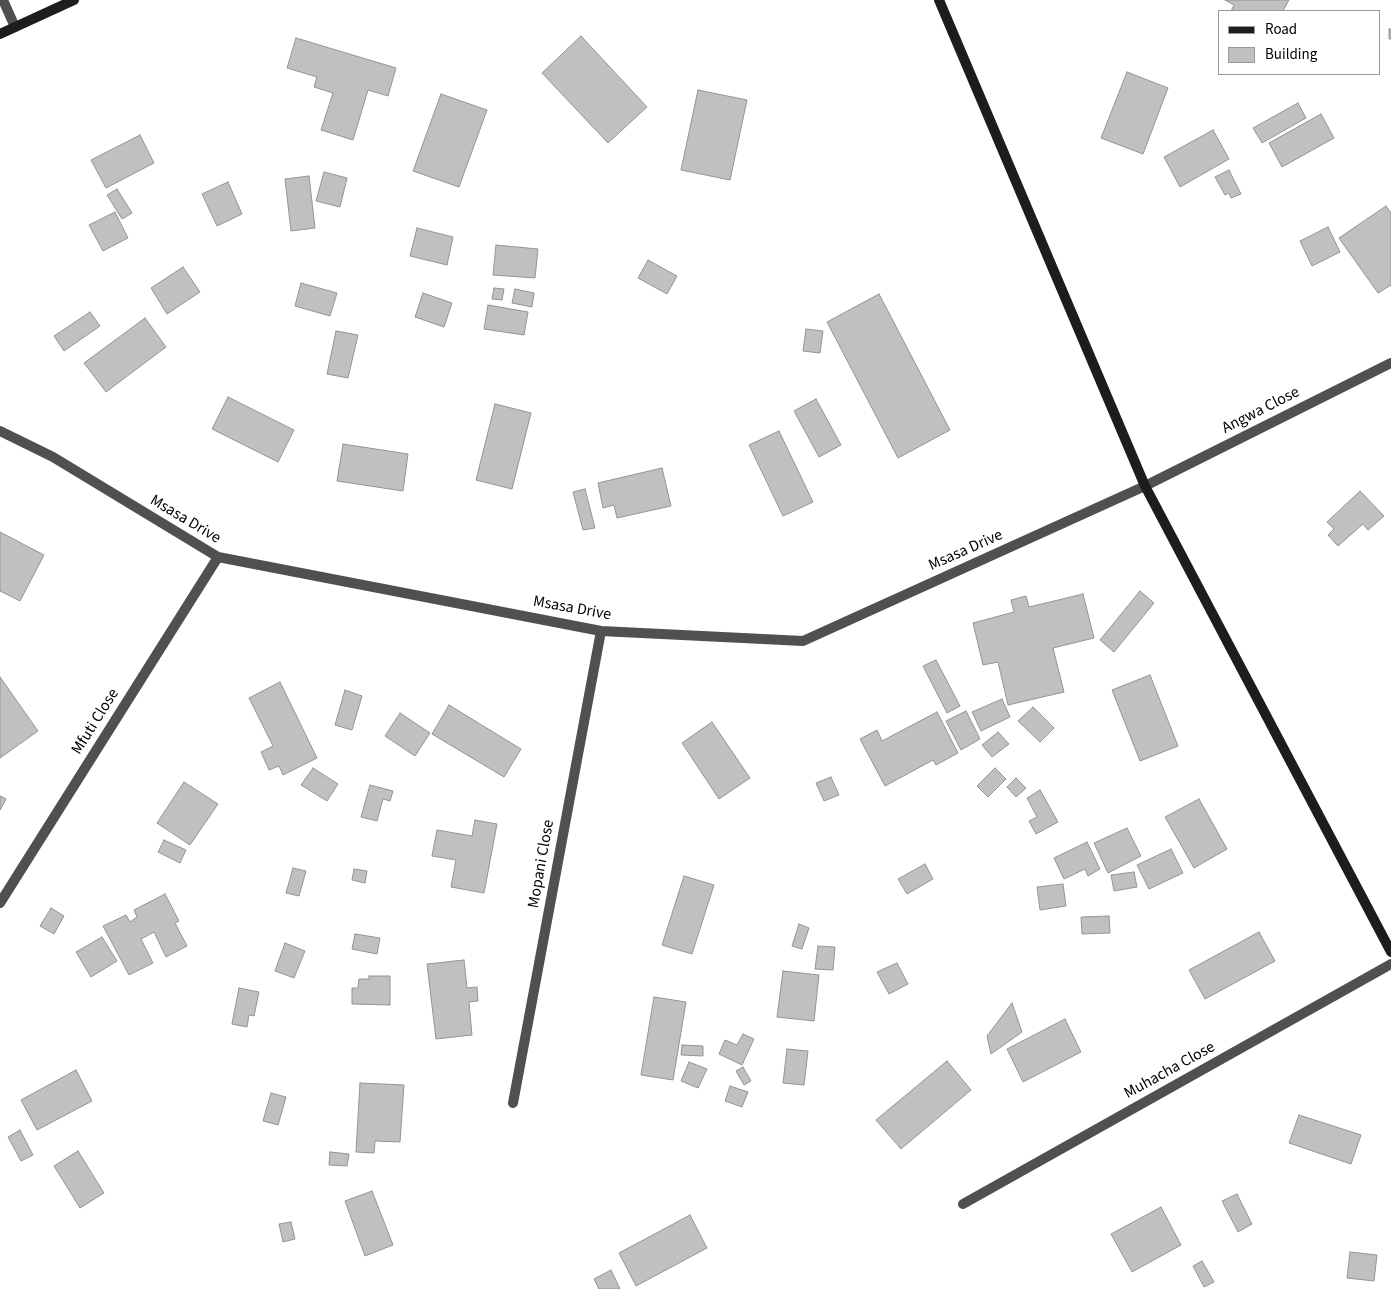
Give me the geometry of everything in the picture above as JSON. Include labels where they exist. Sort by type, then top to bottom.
[{"type":"street","points":[[3,0],[15,27]]},
{"type":"street","points":[[0,34],[74,0]]},
{"type":"street","points":[[938,0],[1144,486],[1391,952]]},
{"type":"street","name":"Angwa Close","points":[[1144,486],[1391,362]]},
{"type":"street","name":"Msasa Drive","points":[[0,431],[53,457],[218,557],[600,631],[803,641],[1144,486]]},
{"type":"street","name":"Mfuti Close","points":[[0,903],[218,557]]},
{"type":"street","name":"Mopani Close","points":[[513,1103],[600,631]]},
{"type":"street","name":"Muhacha Close","points":[[963,1204],[1391,964]]},
{"type":"building","points":[[1225,0],[1289,0],[1284,10],[1232,10],[1234,5]]},
{"type":"building","points":[[1389,29],[1391,29],[1391,39],[1389,39]]},
{"type":"building","points":[[581,36],[647,107],[608,143],[542,73]]},
{"type":"building","points":[[296,38],[396,68],[388,96],[368,90],[353,140],[321,130],[333,93],[314,87],[317,77],[287,68]]},
{"type":"building","points":[[1127,72],[1168,88],[1143,154],[1101,138]]},
{"type":"building","points":[[698,90],[747,100],[730,180],[681,170]]},
{"type":"building","points":[[441,94],[487,110],[459,187],[413,171]]},
{"type":"building","points":[[1298,103],[1306,118],[1262,143],[1253,128]]},
{"type":"building","points":[[1321,114],[1334,138],[1282,167],[1269,143]]},
{"type":"building","points":[[1213,130],[1229,159],[1180,187],[1164,157]]},
{"type":"building","points":[[140,135],[154,163],[106,188],[91,160]]},
{"type":"building","points":[[1229,170],[1241,194],[1231,198],[1229,193],[1225,195],[1215,177]]},
{"type":"building","points":[[324,172],[347,178],[340,207],[316,201]]},
{"type":"building","points":[[309,176],[315,228],[291,231],[285,179]]},
{"type":"building","points":[[228,182],[242,214],[217,226],[202,194]]},
{"type":"building","points":[[117,189],[132,213],[122,219],[107,195]]},
{"type":"building","points":[[1386,206],[1391,213],[1391,285],[1378,293],[1339,238]]},
{"type":"building","points":[[115,212],[128,238],[103,251],[89,225]]},
{"type":"building","points":[[1328,227],[1340,252],[1312,266],[1300,241]]},
{"type":"building","points":[[417,228],[453,237],[447,265],[410,256]]},
{"type":"building","points":[[496,245],[538,249],[535,278],[493,275]]},
{"type":"building","points":[[648,260],[677,276],[667,294],[638,278]]},
{"type":"building","points":[[183,267],[200,292],[167,314],[151,288]]},
{"type":"building","points":[[301,283],[337,293],[330,316],[295,306]]},
{"type":"building","points":[[494,288],[504,289],[502,300],[492,299]]},
{"type":"building","points":[[515,289],[534,293],[532,307],[512,303]]},
{"type":"building","points":[[423,293],[452,303],[444,327],[415,317]]},
{"type":"building","points":[[879,294],[950,430],[898,458],[827,322]]},
{"type":"building","points":[[488,305],[528,312],[524,335],[484,329]]},
{"type":"building","points":[[90,312],[100,326],[64,351],[54,336]]},
{"type":"building","points":[[145,318],[166,347],[106,392],[84,363]]},
{"type":"building","points":[[806,329],[823,331],[820,353],[803,351]]},
{"type":"building","points":[[336,331],[358,335],[348,378],[327,374]]},
{"type":"building","points":[[228,397],[294,430],[278,462],[212,429]]},
{"type":"building","points":[[816,399],[841,445],[819,457],[794,411]]},
{"type":"building","points":[[495,404],[531,413],[512,489],[476,480]]},
{"type":"building","points":[[779,431],[813,502],[783,516],[749,445]]},
{"type":"building","points":[[343,444],[408,454],[403,491],[337,481]]},
{"type":"building","points":[[662,468],[671,506],[617,518],[614,505],[603,508],[598,483]]},
{"type":"building","points":[[585,489],[595,528],[583,530],[573,492]]},
{"type":"building","points":[[1360,491],[1384,516],[1368,530],[1363,524],[1338,546],[1328,535],[1334,529],[1327,522]]},
{"type":"building","points":[[0,532],[44,555],[20,601],[0,591]]},
{"type":"building","points":[[1140,591],[1154,603],[1114,652],[1100,640]]},
{"type":"building","points":[[1083,594],[1094,638],[1053,648],[1064,692],[1008,705],[998,662],[983,665],[973,623],[1014,612],[1011,600],[1026,596],[1029,607]]},
{"type":"building","points":[[936,660],[960,706],[947,713],[923,666]]},
{"type":"building","points":[[1150,675],[1178,746],[1140,761],[1112,690]]},
{"type":"building","points":[[0,677],[38,731],[0,758]]},
{"type":"building","points":[[280,682],[317,758],[283,775],[279,766],[269,770],[261,752],[273,746],[249,698]]},
{"type":"building","points":[[345,690],[362,696],[352,730],[335,725]]},
{"type":"building","points":[[1002,699],[1010,717],[981,731],[972,712]]},
{"type":"building","points":[[449,705],[521,749],[504,777],[432,734]]},
{"type":"building","points":[[1033,707],[1054,728],[1040,742],[1018,721]]},
{"type":"building","points":[[966,711],[980,739],[961,750],[946,721]]},
{"type":"building","points":[[937,712],[958,753],[936,765],[933,760],[885,786],[860,739],[877,730],[882,741]]},
{"type":"building","points":[[400,713],[430,733],[415,756],[385,736]]},
{"type":"building","points":[[712,722],[750,778],[719,799],[682,743]]},
{"type":"building","points":[[998,732],[1009,744],[992,757],[982,745]]},
{"type":"building","points":[[313,768],[338,784],[327,801],[301,785]]},
{"type":"building","points":[[995,768],[1006,779],[988,797],[977,786]]},
{"type":"building","points":[[831,777],[839,795],[824,801],[816,783]]},
{"type":"building","points":[[1016,778],[1026,788],[1016,797],[1007,787]]},
{"type":"building","points":[[184,782],[218,804],[190,845],[157,823]]},
{"type":"building","points":[[370,785],[393,791],[390,801],[383,799],[377,821],[361,817]]},
{"type":"building","points":[[1040,790],[1058,822],[1036,834],[1029,821],[1037,817],[1027,798]]},
{"type":"building","points":[[0,796],[6,799],[0,810]]},
{"type":"building","points":[[1199,799],[1227,849],[1194,868],[1165,817]]},
{"type":"building","points":[[475,820],[497,824],[484,893],[451,887],[456,860],[432,856],[437,830],[472,836]]},
{"type":"building","points":[[1127,828],[1141,856],[1108,873],[1094,843]]},
{"type":"building","points":[[164,840],[186,850],[180,863],[158,852]]},
{"type":"building","points":[[1087,842],[1100,869],[1088,876],[1085,869],[1064,879],[1054,858]]},
{"type":"building","points":[[1171,849],[1183,873],[1149,889],[1137,865]]},
{"type":"building","points":[[925,864],[933,879],[907,894],[898,879]]},
{"type":"building","points":[[293,868],[306,871],[299,896],[286,893]]},
{"type":"building","points":[[354,869],[367,871],[365,883],[352,880]]},
{"type":"building","points":[[1134,872],[1137,887],[1114,891],[1111,875]]},
{"type":"building","points":[[684,876],[714,885],[692,954],[662,945]]},
{"type":"building","points":[[1063,884],[1066,906],[1040,910],[1037,887]]},
{"type":"building","points":[[165,894],[179,921],[175,923],[187,946],[166,957],[154,932],[141,939],[153,963],[129,975],[103,926],[126,915],[130,922],[137,917],[134,910]]},
{"type":"building","points":[[51,908],[64,916],[54,934],[40,926]]},
{"type":"building","points":[[1109,916],[1110,933],[1082,934],[1081,917]]},
{"type":"building","points":[[799,924],[809,928],[802,949],[792,946]]},
{"type":"building","points":[[1259,932],[1275,961],[1205,999],[1189,970]]},
{"type":"building","points":[[355,934],[380,938],[377,954],[352,949]]},
{"type":"building","points":[[102,937],[117,961],[91,977],[76,952]]},
{"type":"building","points":[[285,943],[305,951],[294,978],[275,971]]},
{"type":"building","points":[[818,946],[835,947],[833,970],[815,969]]},
{"type":"building","points":[[464,960],[467,988],[477,987],[478,1001],[469,1002],[472,1035],[436,1039],[427,964]]},
{"type":"building","points":[[897,963],[908,984],[889,994],[877,972]]},
{"type":"building","points":[[783,971],[819,975],[814,1021],[777,1017]]},
{"type":"building","points":[[369,976],[390,976],[390,1005],[352,1004],[352,988],[358,988],[359,979],[369,979]]},
{"type":"building","points":[[239,988],[259,992],[254,1016],[249,1015],[247,1027],[232,1024]]},
{"type":"building","points":[[654,997],[686,1002],[673,1080],[641,1075]]},
{"type":"building","points":[[1012,1003],[1022,1032],[991,1054],[987,1036]]},
{"type":"building","points":[[1065,1019],[1081,1052],[1023,1082],[1007,1049]]},
{"type":"building","points":[[743,1034],[754,1039],[742,1065],[719,1054],[725,1040],[737,1045]]},
{"type":"building","points":[[682,1045],[703,1046],[703,1056],[681,1055]]},
{"type":"building","points":[[787,1049],[808,1051],[804,1085],[783,1083]]},
{"type":"building","points":[[947,1061],[971,1090],[901,1149],[876,1120]]},
{"type":"building","points":[[689,1062],[707,1069],[698,1088],[681,1081]]},
{"type":"building","points":[[743,1067],[751,1081],[744,1085],[736,1071]]},
{"type":"building","points":[[76,1070],[92,1101],[37,1130],[21,1100]]},
{"type":"building","points":[[360,1083],[404,1085],[400,1142],[375,1141],[374,1153],[356,1152]]},
{"type":"building","points":[[730,1086],[748,1092],[742,1107],[725,1101]]},
{"type":"building","points":[[271,1093],[286,1097],[278,1125],[263,1121]]},
{"type":"building","points":[[1299,1115],[1361,1135],[1351,1164],[1289,1143]]},
{"type":"building","points":[[20,1130],[33,1155],[21,1161],[8,1137]]},
{"type":"building","points":[[78,1151],[104,1193],[80,1208],[54,1166]]},
{"type":"building","points":[[330,1152],[349,1154],[347,1166],[329,1165]]},
{"type":"building","points":[[372,1191],[393,1245],[365,1256],[345,1201]]},
{"type":"building","points":[[1237,1194],[1252,1224],[1238,1232],[1222,1201]]},
{"type":"building","points":[[1161,1207],[1181,1245],[1132,1272],[1111,1234]]},
{"type":"building","points":[[690,1215],[707,1248],[636,1286],[619,1253]]},
{"type":"building","points":[[291,1222],[295,1239],[283,1242],[279,1224]]},
{"type":"building","points":[[1350,1252],[1377,1255],[1374,1281],[1347,1278]]},
{"type":"building","points":[[1202,1261],[1214,1282],[1204,1287],[1193,1266]]},
{"type":"building","points":[[611,1270],[620,1289],[599,1289],[594,1279]]}]
